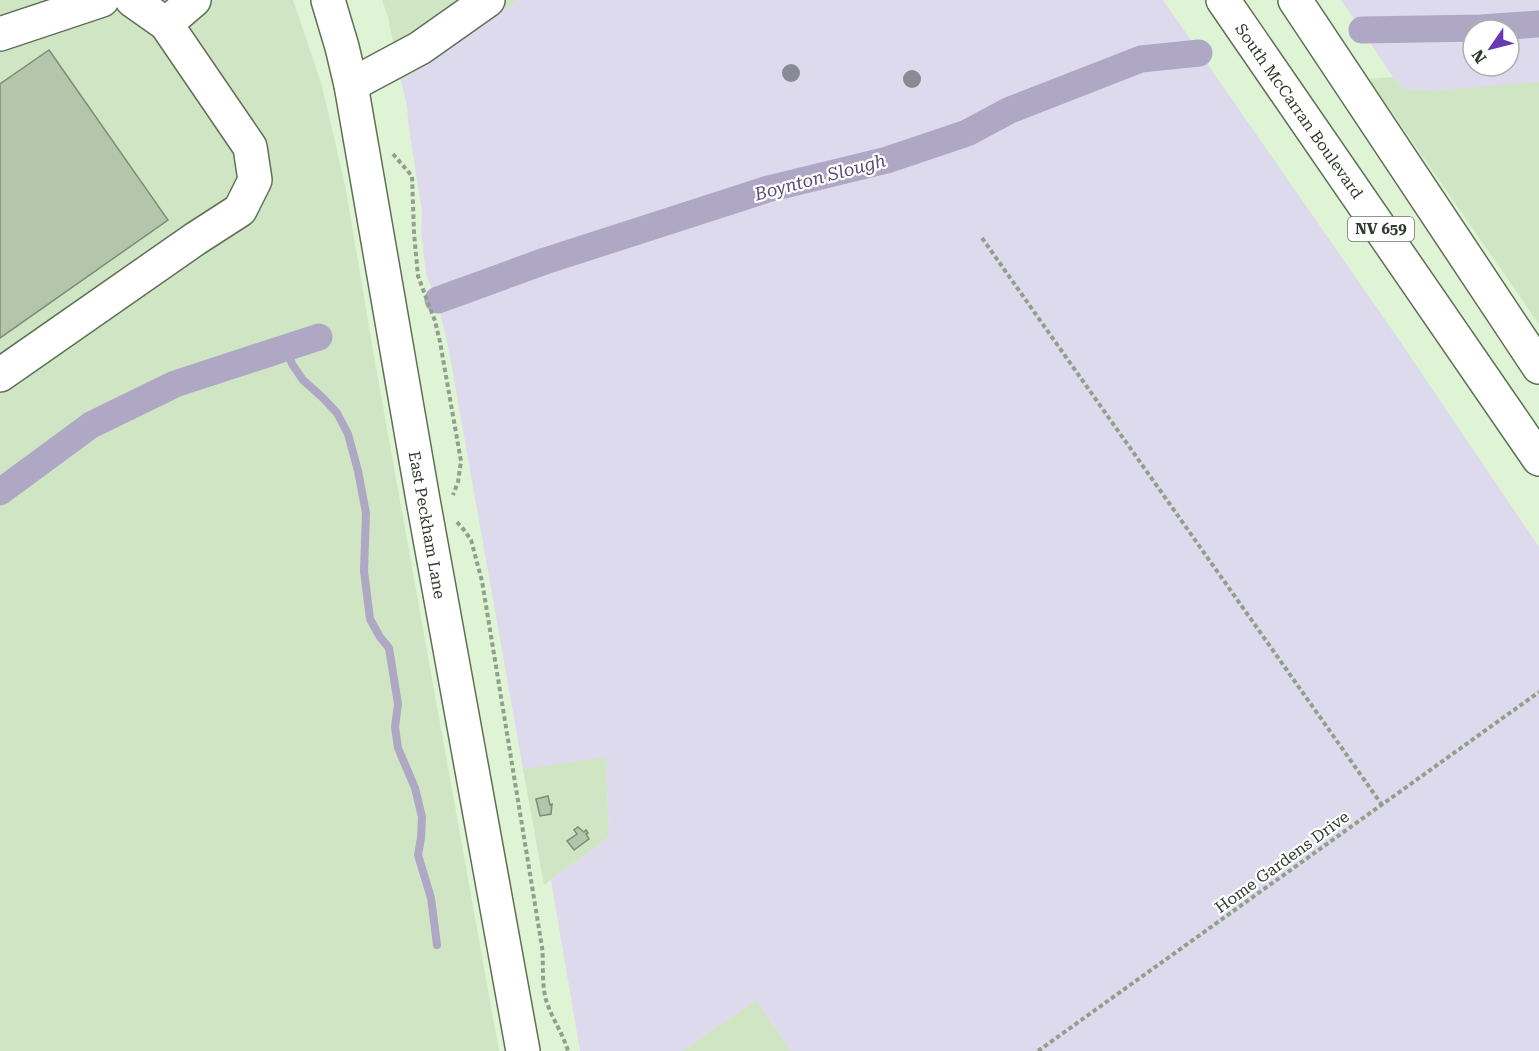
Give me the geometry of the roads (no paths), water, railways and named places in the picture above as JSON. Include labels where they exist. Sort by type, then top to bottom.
[{"type":"main road","points":[[0,34],[102,0]]},
{"type":"main road","points":[[0,375],[195,238],[240,210],[255,180],[250,147],[166,24],[132,0]]},
{"type":"main road","points":[[166,24],[194,0]]},
{"type":"main road","name":"East Peckham Lane","points":[[328,0],[351,85],[423,500],[523,1051]]},
{"type":"main road","points":[[351,85],[420,48],[488,0]]},
{"type":"main road","name":"South McCarran Boulevard","points":[[1223,0],[1539,459]]},
{"type":"main road","name":"NV 659","points":[[1295,0],[1539,367]]},
{"type":"main road","points":[[1378,226],[1407,251],[1458,306],[1481,335],[1539,420]]},
{"type":"waterway","name":"Boynton Slough","points":[[1362,30],[1481,28],[1539,24]]},
{"type":"waterway","name":"Boynton Slough","points":[[438,300],[545,261],[768,189],[887,160],[967,133],[1010,110],[1141,59],[1199,53]]},
{"type":"waterway","points":[[0,492],[91,425],[175,384],[319,337]]},
{"type":"waterway","points":[[286,347],[292,364],[303,380],[337,413],[348,434],[358,471],[366,513],[364,571],[370,619],[389,648],[398,704],[395,727],[398,748],[415,788],[422,817],[418,855],[431,898],[437,945]]}]
